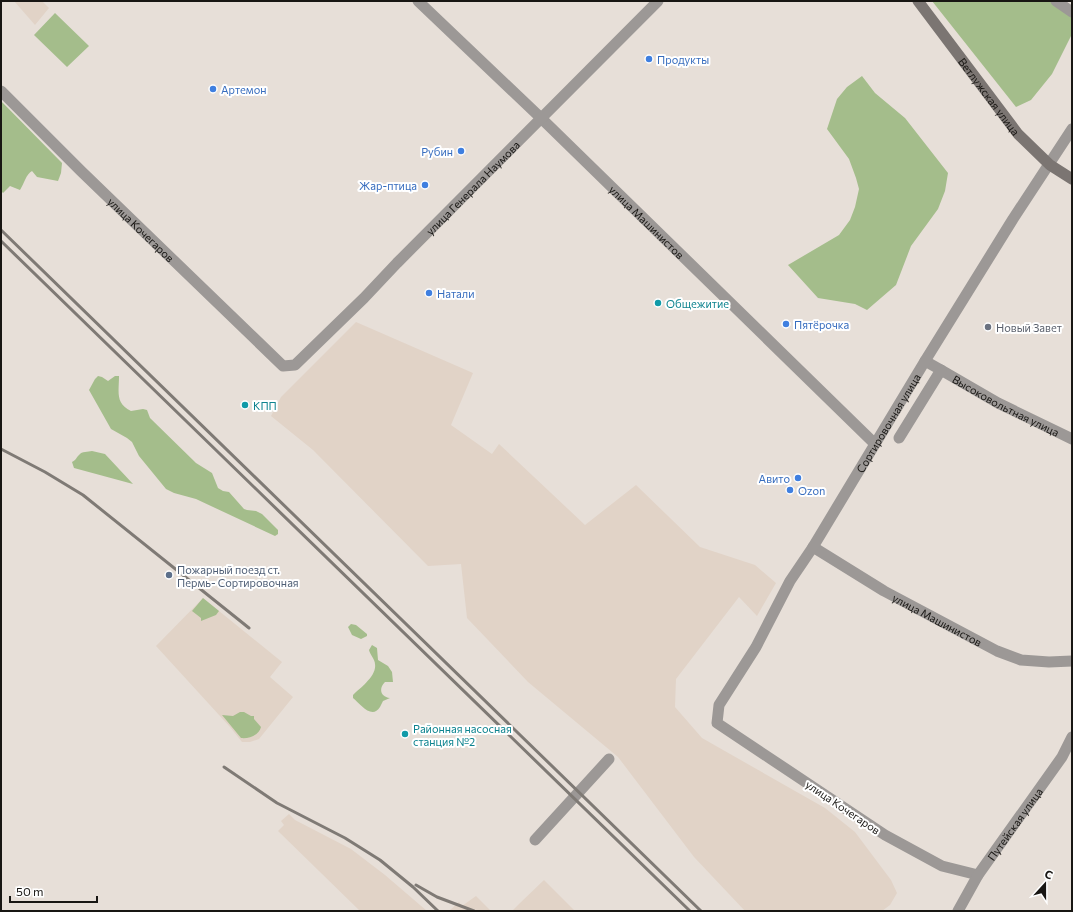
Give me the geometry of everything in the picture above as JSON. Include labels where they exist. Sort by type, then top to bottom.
[{"type":"main road","name":"Ветлужская улица","points":[[918,1],[1018,134],[1050,164],[1072,179]]},
{"type":"street","name":"улица Машинистов","points":[[418,1],[542,119],[875,444]]},
{"type":"street","name":"улица Генерала Наумова","points":[[283,366],[295,364],[364,298],[403,256],[542,119],[658,1]]},
{"type":"street","points":[[1056,1],[1072,12]]},
{"type":"street","name":"улица Кочегаров","points":[[1,91],[81,171],[283,366]]},
{"type":"street","name":"Сортировочная улица","points":[[717,723],[719,705],[756,647],[790,581],[813,547],[924,361],[1013,219],[1072,129]]},
{"type":"street","name":"Высоковольтная улица","points":[[924,361],[998,403],[1072,439]]},
{"type":"street","name":"Высоковольтная улица","points":[[899,438],[941,370]]},
{"type":"street","name":"улица Машинистов","points":[[813,547],[884,591],[997,651],[1022,660],[1050,662],[1072,661]]},
{"type":"street","name":"улица Кочегаров","points":[[717,723],[885,835],[942,866],[978,874]]},
{"type":"street","name":"Путейская улица","points":[[958,911],[978,874],[1062,757],[1072,737]]},
{"type":"street","points":[[535,840],[609,760]]},
{"type":"shaded area","points":[[14,1],[42,1],[49,8],[35,25]]},
{"type":"shaded area","points":[[356,322],[473,373],[451,425],[492,454],[499,444],[585,525],[636,485],[700,547],[755,565],[776,583],[757,616],[739,597],[676,679],[675,707],[702,738],[825,808],[855,832],[891,880],[897,893],[890,905],[882,911],[745,911],[694,857],[618,757],[528,682],[467,618],[461,564],[428,566],[313,450],[271,416],[281,397]]},
{"type":"shaded area","points":[[203,598],[282,662],[270,677],[293,697],[259,739],[250,742],[242,742],[156,646]]},
{"type":"shaded area","points":[[289,814],[295,820],[351,849],[385,875],[427,911],[360,911],[278,831],[284,825],[281,821]]},
{"type":"shaded area","points":[[544,880],[575,911],[512,911],[520,903]]},
{"type":"shaded area","points":[[476,896],[491,911],[449,911],[459,902],[462,906]]},
{"type":"green space","points":[[932,1],[1055,1],[1072,11],[1072,34],[1052,74],[1031,100],[1016,107]]},
{"type":"green space","points":[[55,13],[89,46],[67,67],[34,35]]},
{"type":"green space","points":[[862,76],[875,93],[905,118],[948,173],[945,191],[938,209],[911,246],[896,285],[867,310],[855,304],[818,298],[788,265],[839,235],[850,220],[859,189],[849,159],[827,129],[837,99],[847,87]]},
{"type":"green space","points":[[1,101],[62,163],[58,181],[37,177],[32,171],[20,190],[10,186],[3,193],[1,191]]},
{"type":"green space","points":[[98,376],[108,381],[115,376],[119,376],[120,401],[126,408],[131,411],[143,409],[147,410],[150,418],[196,463],[212,473],[218,488],[229,492],[244,509],[256,511],[262,514],[278,530],[278,534],[275,536],[196,499],[174,493],[166,489],[139,456],[132,442],[111,429],[89,390]]},
{"type":"green space","points":[[92,451],[105,454],[133,484],[74,468],[72,462],[80,454],[83,452]]},
{"type":"green space","points":[[203,598],[219,611],[216,615],[201,621],[201,618],[192,611]]},
{"type":"green space","points":[[351,624],[356,625],[367,634],[367,636],[361,639],[352,635],[348,627]]},
{"type":"green space","points":[[372,645],[377,648],[378,660],[388,666],[392,672],[393,682],[385,682],[383,685],[381,690],[384,696],[390,698],[383,701],[377,711],[373,712],[366,710],[353,698],[353,695],[371,677],[375,668],[375,662],[369,650]]},
{"type":"green space","points":[[240,712],[254,716],[254,719],[261,727],[256,734],[250,737],[241,738],[222,715],[233,716]]},
{"type":"railway","points":[[1,230],[701,911]]},
{"type":"railway","points":[[1,241],[690,911]]},
{"type":"railway","points":[[1,449],[45,472],[83,495],[249,628]]},
{"type":"railway","points":[[224,767],[277,803],[345,838],[380,860],[413,887],[438,911]]},
{"type":"railway","points":[[416,885],[437,897],[474,911]]},
{"type":"place","name":"Продукты","points":[[649,59]]},
{"type":"place","name":"Артемон","points":[[213,89]]},
{"type":"place","name":"Рубин","points":[[461,151]]},
{"type":"place","name":"Жар-птица","points":[[425,185]]},
{"type":"place","name":"Натали","points":[[429,293]]},
{"type":"place","name":"Общежитие","points":[[658,303]]},
{"type":"place","name":"Пятёрочка","points":[[786,324]]},
{"type":"place","name":"Новый Завет","points":[[988,327]]},
{"type":"place","name":"КПП","points":[[245,405]]},
{"type":"place","name":"Авито","points":[[798,478]]},
{"type":"place","name":"Ozon","points":[[790,490]]},
{"type":"place","name":"Пожарный поезд ст. Пермь- Сортировочная","points":[[169,575]]},
{"type":"place","name":"Районная насосная станция №2","points":[[405,734]]}]
